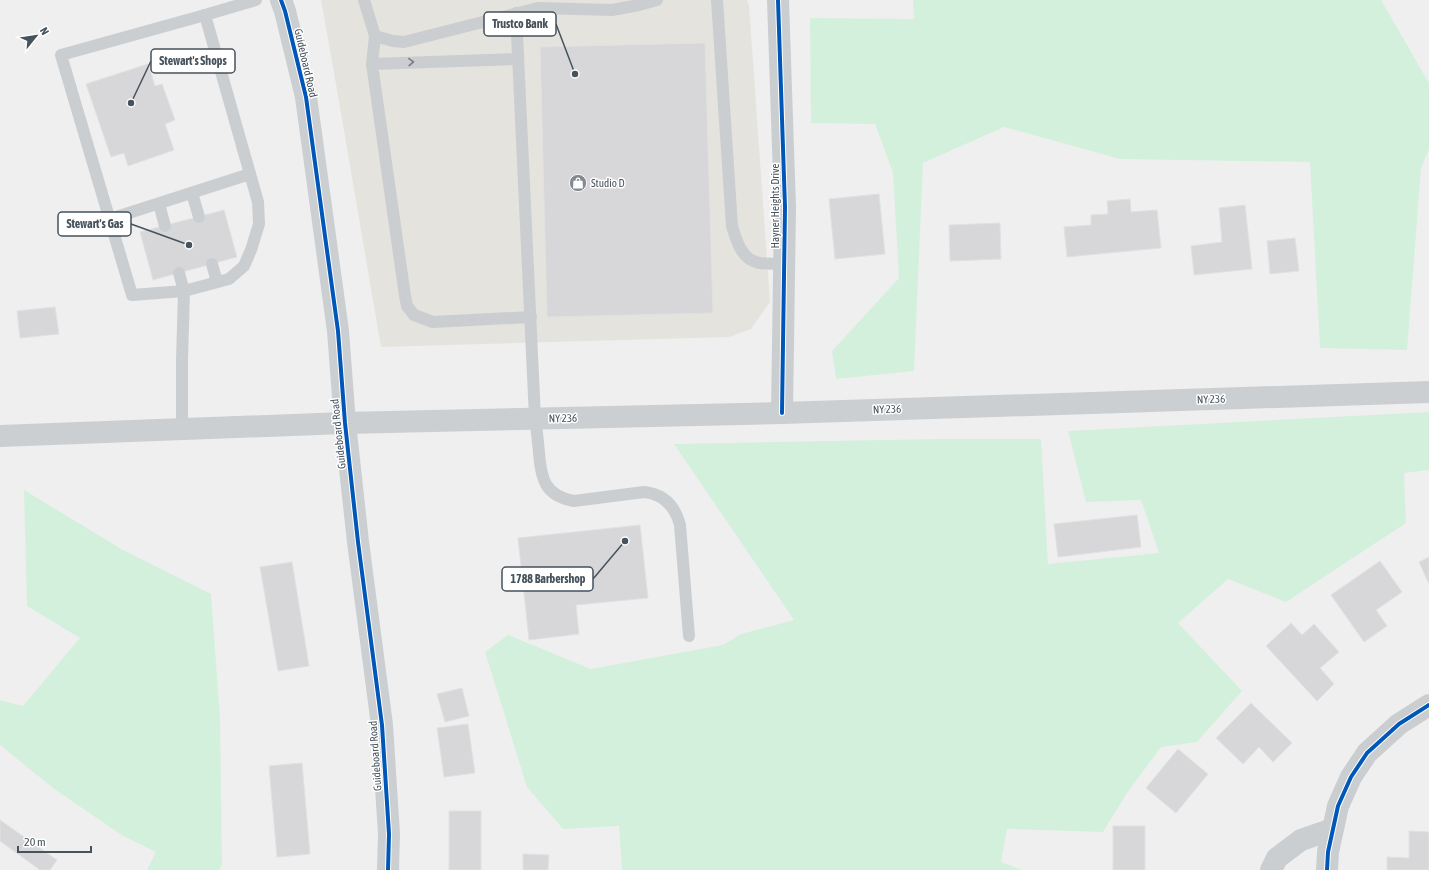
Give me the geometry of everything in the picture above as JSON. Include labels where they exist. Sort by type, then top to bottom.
[{"type":"main road","name":"Guideboard Road","points":[[281,0],[306,97],[338,331],[345,423],[358,542],[382,725],[388,834],[388,870]]},
{"type":"main road","name":"NY 236","points":[[0,436],[345,423],[782,413],[1429,392]]},
{"type":"street","name":"Hayner Heights Drive","points":[[778,0],[785,207],[782,413]]},
{"type":"street","points":[[1327,870],[1328,852],[1338,806],[1351,777],[1367,752],[1399,724],[1429,705]]},
{"type":"street","points":[[1271,870],[1277,858],[1301,840],[1333,829]]},
{"type":"lane","points":[[205,15],[258,202],[259,224],[251,250],[244,266],[229,279],[184,291],[132,295],[61,55],[256,0]]},
{"type":"lane","points":[[364,0],[375,36],[372,64],[407,306],[414,315],[433,322],[531,317]]},
{"type":"lane","points":[[375,36],[393,41],[404,42],[538,8],[612,10],[657,0]]},
{"type":"lane","points":[[717,0],[732,226],[737,242],[746,255],[755,262],[784,264]]},
{"type":"lane","points":[[516,13],[536,418],[541,473],[546,486],[564,499],[574,501],[644,492],[653,493],[665,499],[678,516],[680,525],[689,636]]},
{"type":"lane","points":[[372,64],[518,59]]},
{"type":"lane","points":[[110,219],[250,174]]},
{"type":"lane","points":[[192,193],[199,217]]},
{"type":"lane","points":[[159,204],[166,226]]},
{"type":"lane","points":[[212,264],[217,282]]},
{"type":"lane","points":[[178,273],[184,291],[182,429]]},
{"type":"shaded area","points":[[321,0],[747,0],[749,5],[770,302],[751,329],[729,337],[381,347]]},
{"type":"green space","points":[[913,0],[1381,0],[1429,83],[1429,149],[1421,168],[1407,350],[1320,348],[1310,162],[1120,159],[1004,127],[923,163],[914,371],[836,379],[832,351],[899,278],[893,173],[875,124],[811,123],[810,18],[914,19]]},
{"type":"green space","points":[[1429,412],[1429,470],[1404,473],[1406,523],[1286,602],[1228,579],[1178,623],[1242,691],[1197,742],[1161,747],[1127,793],[1103,832],[1007,829],[1001,862],[1022,870],[622,870],[619,826],[563,829],[527,787],[485,652],[508,635],[591,669],[723,645],[741,634],[794,620],[674,444],[938,439],[1041,439],[1048,564],[1159,553],[1141,500],[1086,502],[1068,431]]},
{"type":"green space","points":[[24,490],[123,550],[211,594],[220,718],[222,865],[219,870],[147,870],[156,852],[123,836],[53,788],[0,745],[0,700],[23,706],[80,638],[27,606]]},
{"type":"building","points":[[705,43],[713,313],[547,317],[540,47]]},
{"type":"building","points":[[148,64],[155,86],[162,84],[175,120],[165,124],[174,150],[128,166],[124,153],[111,157],[86,84]]},
{"type":"building","points":[[879,194],[885,254],[835,259],[829,199]]},
{"type":"building","points":[[1130,199],[1131,212],[1157,210],[1161,248],[1067,257],[1064,227],[1091,225],[1091,215],[1108,214],[1107,201]]},
{"type":"building","points":[[1245,205],[1252,269],[1194,275],[1191,246],[1222,242],[1219,208]]},
{"type":"building","points":[[224,210],[237,257],[153,280],[140,232]]},
{"type":"building","points":[[1000,223],[1001,259],[950,261],[949,225]]},
{"type":"building","points":[[1295,238],[1299,271],[1270,274],[1267,241]]},
{"type":"building","points":[[55,307],[59,334],[20,338],[17,311]]},
{"type":"building","points":[[1137,515],[1141,547],[1058,557],[1054,524]]},
{"type":"building","points":[[640,525],[648,598],[576,605],[579,634],[529,640],[518,538]]},
{"type":"building","points":[[1429,557],[1429,584],[1419,562]]},
{"type":"building","points":[[1380,561],[1402,592],[1376,610],[1387,626],[1364,642],[1331,595]]},
{"type":"building","points":[[292,562],[309,666],[278,671],[260,567]]},
{"type":"building","points":[[1291,623],[1302,635],[1314,624],[1339,652],[1320,668],[1334,684],[1317,701],[1266,646]]},
{"type":"building","points":[[462,688],[469,716],[445,722],[437,694]]},
{"type":"building","points":[[1251,703],[1292,743],[1273,762],[1259,747],[1243,764],[1216,738]]},
{"type":"building","points":[[468,724],[475,773],[444,777],[437,728]]},
{"type":"building","points":[[1178,749],[1208,774],[1176,813],[1146,788]]},
{"type":"building","points":[[302,763],[310,854],[277,857],[269,766]]},
{"type":"building","points":[[449,811],[481,811],[481,870],[449,870]]},
{"type":"building","points":[[0,820],[57,860],[50,870],[40,870],[0,841]]},
{"type":"building","points":[[1113,826],[1145,826],[1145,870],[1113,870]]},
{"type":"building","points":[[1409,831],[1429,832],[1429,870],[1387,870],[1387,857],[1409,858]]},
{"type":"building","points":[[523,854],[549,855],[548,870],[523,870]]},
{"type":"cycle path","points":[[281,0],[306,97],[338,331],[345,423],[358,542],[382,725],[389,834],[388,870]]},
{"type":"cycle path","points":[[778,0],[785,207],[782,413]]},
{"type":"cycle path","points":[[1327,870],[1328,852],[1338,806],[1351,777],[1367,753],[1399,724],[1429,705]]},
{"type":"place","name":"Trustco Bank","points":[[575,74]]},
{"type":"place","name":"Stewart's Shops","points":[[131,103]]},
{"type":"place","name":"Studio D","points":[[578,183]]},
{"type":"place","name":"Stewart's Gas","points":[[189,245]]},
{"type":"place","name":"1788 Barbershop","points":[[625,541]]}]
